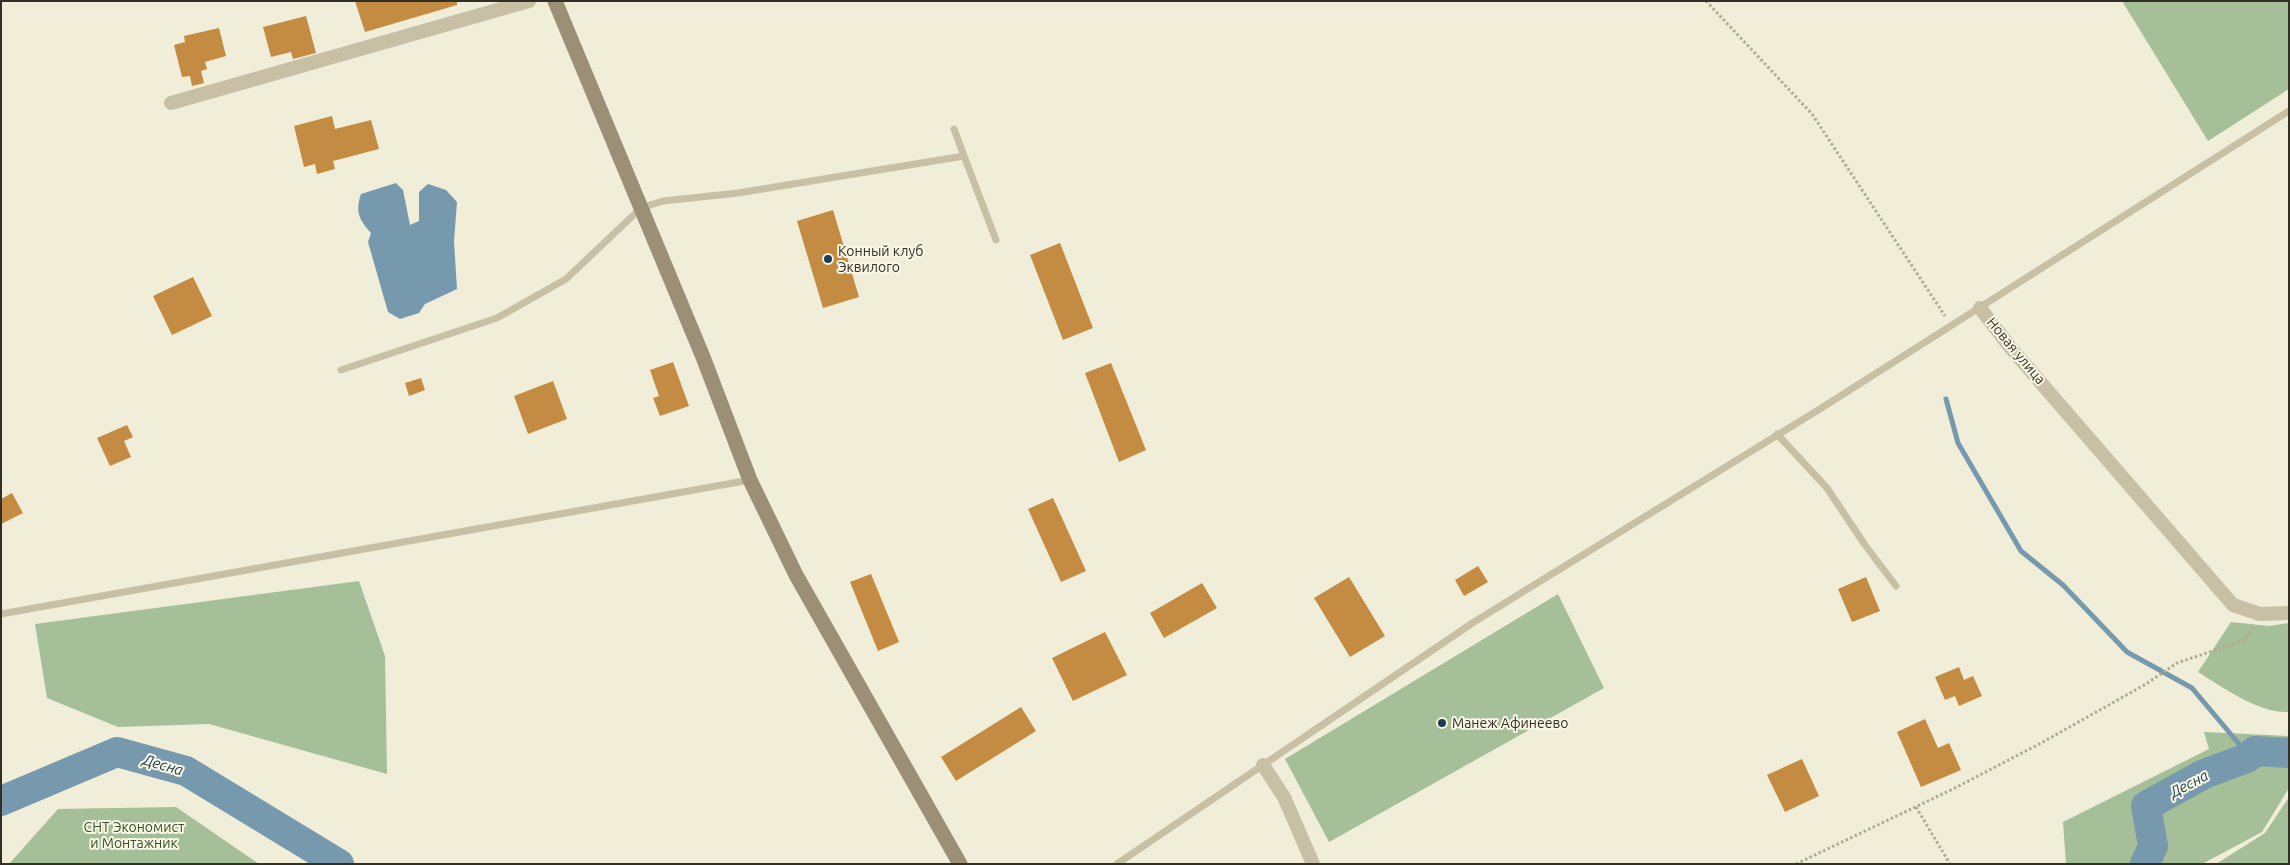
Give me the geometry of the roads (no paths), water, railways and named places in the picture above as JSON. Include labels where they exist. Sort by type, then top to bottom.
[{"type":"street","points":[[171,103],[529,1]]},
{"type":"street","points":[[555,1],[641,208],[750,480],[796,575],[960,864]]},
{"type":"street","name":"Новая улица","points":[[1980,308],[2010,347],[2233,605],[2260,614],[2289,612]]},
{"type":"street","points":[[1263,764],[1284,797],[1313,864]]},
{"type":"lane","name":"Новая улица","points":[[1980,308],[2289,111]]},
{"type":"lane","points":[[954,129],[996,240]]},
{"type":"lane","points":[[341,370],[497,318],[566,279],[641,208],[663,201],[738,193],[964,156]]},
{"type":"lane","points":[[1117,864],[1474,622],[1980,308]]},
{"type":"lane","points":[[1777,434],[1827,488],[1865,545],[1896,586]]},
{"type":"lane","points":[[1,614],[750,480]]},
{"type":"water","points":[[396,183],[403,190],[410,225],[419,221],[419,192],[428,184],[446,190],[457,202],[454,241],[457,289],[425,304],[419,313],[400,319],[388,312],[368,242],[371,233],[361,219],[358,210],[361,194]]},
{"type":"waterway","points":[[1946,399],[1958,443],[2021,551],[2063,585],[2127,652],[2192,688],[2239,744],[2247,758]]},
{"type":"waterway","name":"Десна","points":[[2145,864],[2153,846],[2146,806],[2204,774],[2247,758],[2255,751],[2289,753]]},
{"type":"waterway","name":"Десна","points":[[1,801],[117,752],[186,771],[339,864]]},
{"type":"place","name":"Конный клуб Эквилого","points":[[828,259]]},
{"type":"place","name":"Манеж Афинеево","points":[[1442,723]]},
{"type":"park label","name":"СНТ Экономист и Монтажник","points":[[134,836]]}]
